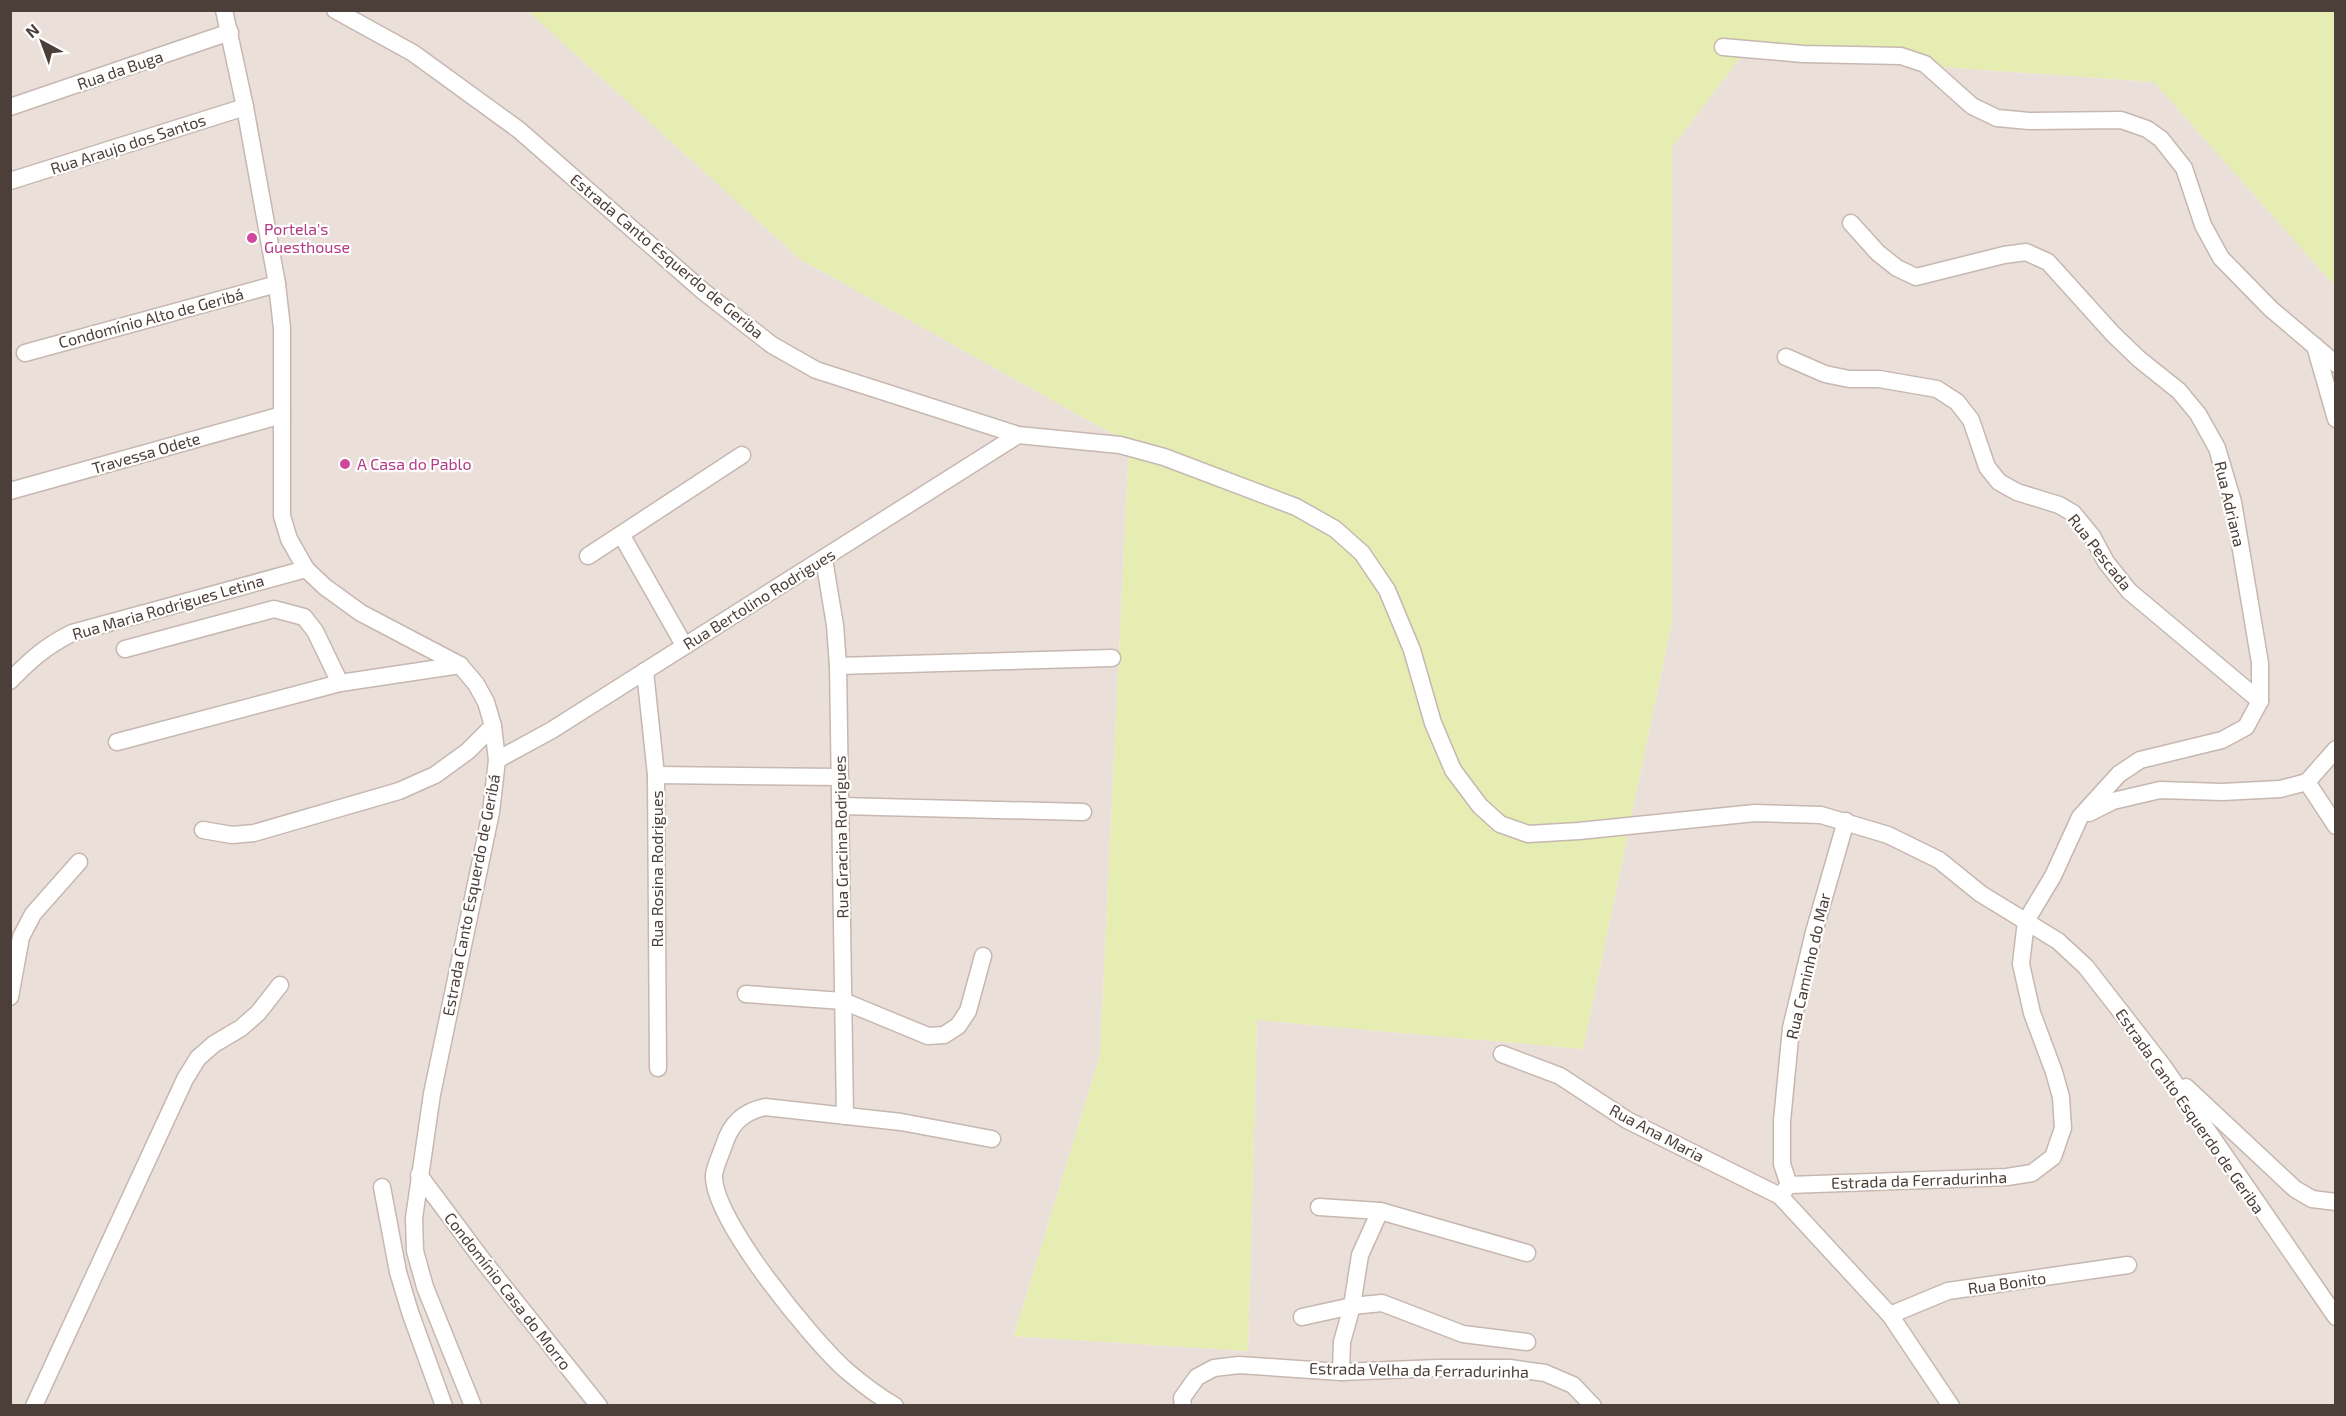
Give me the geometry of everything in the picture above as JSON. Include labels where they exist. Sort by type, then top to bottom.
[{"type":"street","name":"Estrada Canto Esquerdo de Geribá","points":[[224,10],[245,106],[277,284],[282,328],[282,516],[289,539],[306,569],[325,587],[361,613],[460,665],[476,684],[486,702],[494,726],[497,759],[491,812],[432,1094],[414,1218],[415,1251],[425,1287],[473,1406]]},
{"type":"street","name":"Estrada Canto Esquerdo de Geriba","points":[[335,10],[413,53],[519,130],[704,292],[772,345],[816,370],[1018,435],[1120,445],[1164,457],[1296,507],[1335,529],[1362,553],[1387,590],[1412,650],[1433,723],[1453,770],[1480,806],[1500,824],[1528,834],[1755,813],[1821,815],[1888,835],[1939,860],[1981,894],[2058,941],[2086,967],[2163,1066],[2336,1317]]},
{"type":"street","name":"Rua da Buga","points":[[10,107],[230,32]]},
{"type":"street","points":[[1723,47],[1803,54],[1901,56],[1925,63],[1972,106],[1997,118],[2029,121],[2121,120],[2147,129],[2161,139],[2184,168],[2203,225],[2221,258],[2271,309],[2336,364]]},
{"type":"street","name":"Rua Araujo dos Santos","points":[[10,181],[245,106]]},
{"type":"street","name":"Rua Adriana","points":[[1851,223],[1878,253],[1897,268],[1916,277],[2004,255],[2026,252],[2048,262],[2113,334],[2139,359],[2179,390],[2198,414],[2217,448],[2233,502],[2260,663],[2260,701],[2246,727],[2222,740],[2140,760],[2119,774],[2080,817]]},
{"type":"street","name":"Condomínio Alto de Geribá","points":[[25,353],[277,284]]},
{"type":"street","points":[[2314,345],[2336,419]]},
{"type":"street","name":"Rua Pescada","points":[[1786,357],[1825,374],[1849,379],[1879,379],[1937,389],[1957,402],[1971,420],[1987,467],[1999,482],[2017,492],[2059,505],[2073,513],[2092,536],[2106,562],[2129,591],[2260,701]]},
{"type":"street","name":"Travessa Odete","points":[[10,491],[282,415]]},
{"type":"street","name":"Rua Bertolino Rodrigues","points":[[497,759],[552,730],[1018,435]]},
{"type":"street","points":[[588,556],[622,536],[742,454]]},
{"type":"street","points":[[622,536],[684,645]]},
{"type":"street","name":"Rua Gracina Rodrigues","points":[[824,559],[835,625],[838,666],[845,1116]]},
{"type":"street","name":"Rua Maria Rodrigues Letina","points":[[10,681],[30,660],[51,644],[72,633],[306,569]]},
{"type":"street","points":[[125,649],[274,609],[304,617],[315,631],[340,683]]},
{"type":"street","points":[[838,666],[1112,658]]},
{"type":"street","points":[[117,742],[340,683],[460,665]]},
{"type":"street","name":"Rua Rosina Rodrigues","points":[[645,671],[656,775],[658,1068]]},
{"type":"street","points":[[202,830],[232,835],[254,832],[399,791],[435,775],[468,751],[494,726]]},
{"type":"street","points":[[2080,817],[2113,801],[2160,790],[2222,792],[2280,789],[2307,782],[2336,749]]},
{"type":"street","points":[[656,775],[840,777]]},
{"type":"street","points":[[2307,782],[2336,826]]},
{"type":"street","points":[[840,806],[1083,812]]},
{"type":"street","name":"Estrada da Ferradurinha","points":[[1784,1190],[2007,1178],[2032,1173],[2053,1157],[2063,1128],[2061,1097],[2032,1013],[2021,964],[2026,921],[2053,876],[2080,817]]},
{"type":"street","name":"Rua Caminho do Mar","points":[[1784,1190],[1782,1121],[1791,1028],[1814,932],[1846,821]]},
{"type":"street","points":[[10,997],[21,937],[33,914],[78,862]]},
{"type":"street","points":[[746,994],[843,1001],[928,1036],[944,1035],[958,1026],[968,1011],[983,956]]},
{"type":"street","points":[[34,1406],[185,1079],[198,1058],[214,1044],[241,1028],[258,1013],[280,985]]},
{"type":"street","name":"Rua Ana Maria","points":[[1502,1054],[1560,1076],[1627,1120],[1784,1190]]},
{"type":"street","points":[[2163,1066],[2295,1189],[2313,1199],[2336,1202]]},
{"type":"street","points":[[895,1406],[846,1370],[794,1316],[722,1209],[714,1176],[729,1130],[738,1119],[750,1111],[765,1107],[901,1122],[992,1139]]},
{"type":"street","name":"Condomínio Casa do Morro","points":[[419,1175],[484,1262],[599,1406]]},
{"type":"street","points":[[382,1187],[398,1272],[444,1406]]},
{"type":"street","points":[[1784,1190],[1890,1315],[1951,1406]]},
{"type":"street","points":[[1319,1207],[1380,1211],[1527,1253]]},
{"type":"street","points":[[1341,1372],[1342,1342],[1352,1306],[1360,1255],[1380,1211]]},
{"type":"street","name":"Rua Bonito","points":[[1890,1315],[1948,1291],[2128,1265]]},
{"type":"street","points":[[1302,1317],[1352,1306],[1382,1304],[1463,1334],[1527,1342]]},
{"type":"street","name":"Estrada Velha da Ferradurinha","points":[[1182,1406],[1182,1398],[1197,1377],[1214,1368],[1239,1365],[1341,1372],[1490,1368],[1545,1373],[1574,1385],[1593,1406]]},
{"type":"shaded area","points":[[11,11],[528,11],[800,259],[1129,443],[1100,1055],[1014,1336],[1248,1351],[1257,1020],[1583,1049],[1672,621],[1672,147],[1744,53],[2154,82],[2335,286],[2335,1405],[11,1405]]},
{"type":"green space","points":[[528,11],[2335,11],[2335,286],[2154,82],[1744,53],[1672,147],[1672,621],[1583,1049],[1257,1020],[1248,1351],[1014,1336],[1100,1055],[1129,443],[800,259]]},
{"type":"place","name":"Portela's Guesthouse","points":[[252,238]]},
{"type":"place","name":"A Casa do Pablo","points":[[345,464]]}]
